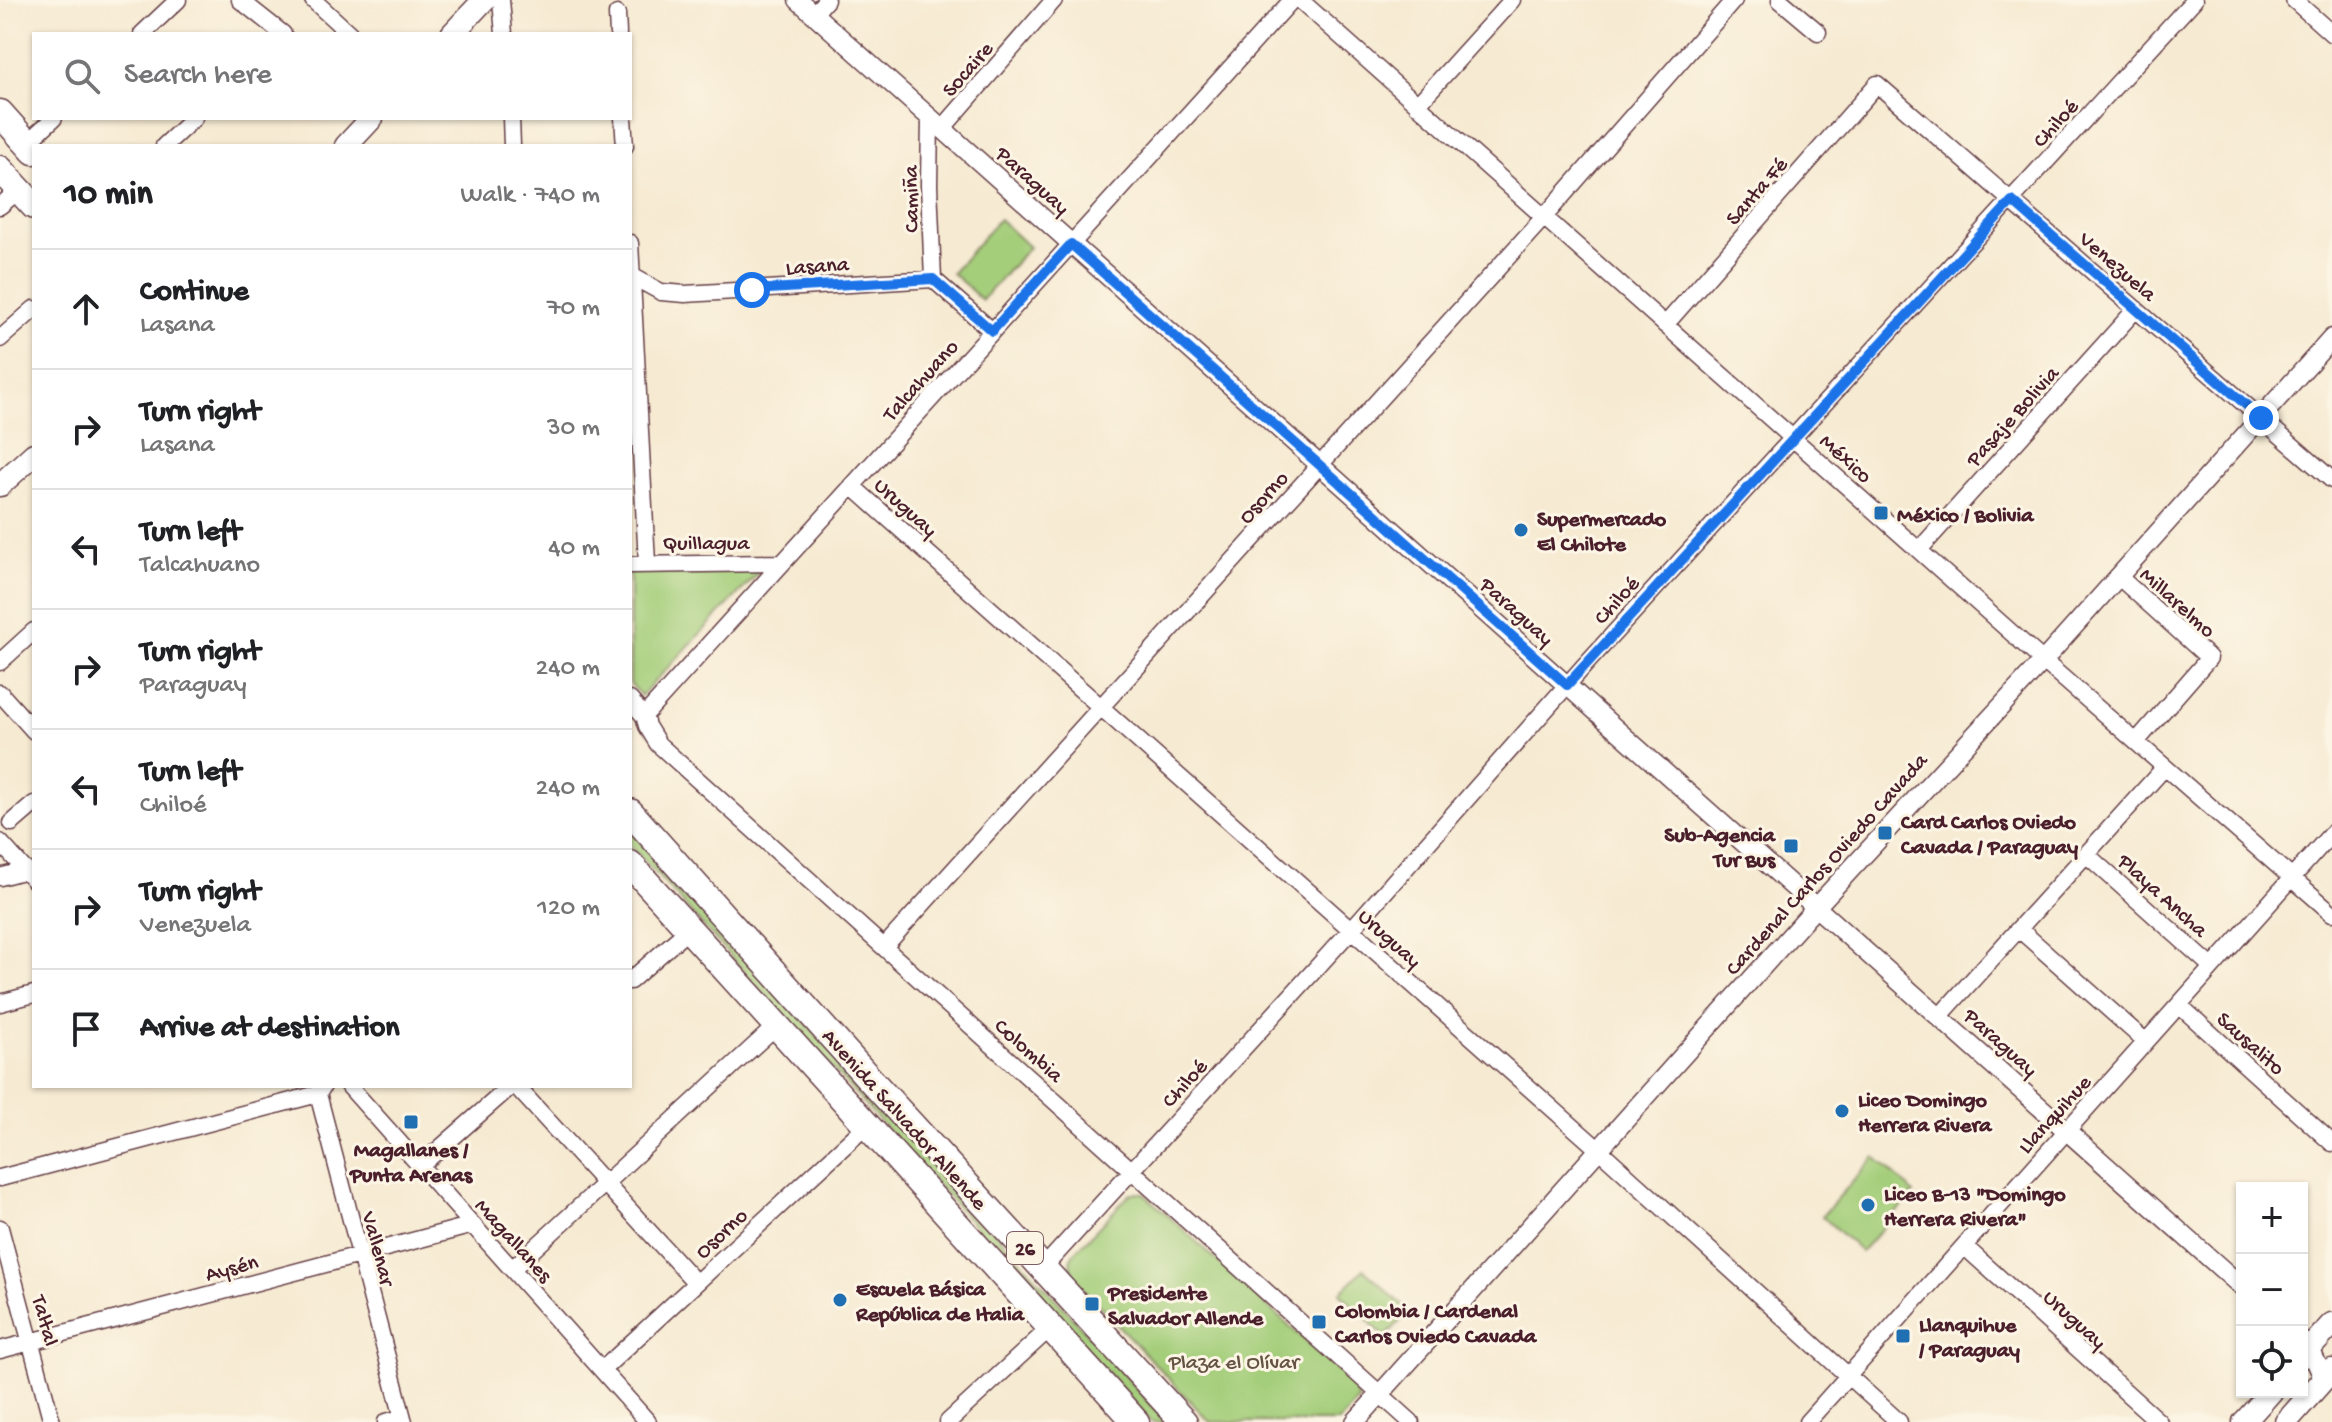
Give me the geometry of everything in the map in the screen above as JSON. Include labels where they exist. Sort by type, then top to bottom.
[{"type":"highway","points":[[0,113],[31,147]]},
{"type":"highway","points":[[0,169],[18,201]]},
{"type":"highway","name":"Avenida Salvador Allende","points":[[632,814],[1184,1422]]},
{"type":"highway","name":"Avenida Salvador Allende","points":[[632,866],[1136,1422]]},
{"type":"main road","points":[[454,32],[484,0]]},
{"type":"main road","points":[[348,144],[370,120]]},
{"type":"main road","points":[[0,485],[32,456]]},
{"type":"main road","points":[[2308,1346],[2332,1324]]},
{"type":"main road","points":[[2286,1422],[2328,1375]]},
{"type":"main road","points":[[2244,1422],[2266,1398]]},
{"type":"street","points":[[144,32],[178,0]]},
{"type":"street","points":[[240,0],[279,32]]},
{"type":"street","points":[[313,0],[348,32]]},
{"type":"street","points":[[501,0],[504,32]]},
{"type":"street","name":"Paraguay","points":[[798,0],[820,7],[936,123],[2236,1282]]},
{"type":"street","name":"Socaire","points":[[936,123],[1054,0]]},
{"type":"street","name":"Talcahuano","points":[[644,716],[1292,0]]},
{"type":"street","name":"México","points":[[1300,0],[2043,661],[2332,913]]},
{"type":"street","points":[[1417,105],[1512,0]]},
{"type":"street","name":"Osorno","points":[[884,947],[1544,217],[1734,0]]},
{"type":"street","points":[[1780,0],[1818,32]]},
{"type":"street","name":"Chiloé","points":[[1043,1268],[1351,930],[1567,685],[2194,0]]},
{"type":"street","points":[[2294,0],[2332,34]]},
{"type":"street","points":[[617,14],[618,32]]},
{"type":"street","name":"Venezuela","points":[[1877,84],[2332,480]]},
{"type":"street","name":"Santa Fé","points":[[1665,325],[1877,84]]},
{"type":"street","points":[[33,144],[52,120]]},
{"type":"street","points":[[166,144],[192,120]]},
{"type":"street","points":[[511,120],[512,144]]},
{"type":"street","points":[[623,120],[625,144]]},
{"type":"street","name":"Camiña","points":[[933,279],[929,185],[936,123]]},
{"type":"street","name":"Lasana","points":[[632,277],[661,292],[685,294],[933,279]]},
{"type":"street","points":[[933,279],[992,331]]},
{"type":"street","name":"Pasaje Bolivia","points":[[1919,550],[2136,309]]},
{"type":"street","points":[[0,339],[32,311]]},
{"type":"street","points":[[632,317],[638,564]]},
{"type":"street","name":"Cardenal Carlos Oviedo Cavada","points":[[1355,1422],[2332,338]]},
{"type":"street","name":"Uruguay","points":[[852,486],[1599,1150],[1899,1422]]},
{"type":"street","name":"Quillagua","points":[[638,564],[782,563]]},
{"type":"street","name":"Millarelmo","points":[[2118,576],[2209,658],[2136,742]]},
{"type":"street","points":[[0,662],[32,633]]},
{"type":"street","points":[[0,693],[32,729]]},
{"type":"street","name":"Colombia","points":[[632,702],[644,716],[658,744],[1411,1422]]},
{"type":"street","points":[[1939,1017],[2165,767]]},
{"type":"street","points":[[12,823],[32,806]]},
{"type":"street","name":"Llanquihue","points":[[1807,1422],[2332,833]]},
{"type":"street","points":[[0,842],[30,875]]},
{"type":"street","name":"Playa Ancha","points":[[2086,854],[2212,967]]},
{"type":"street","points":[[0,877],[30,875]]},
{"type":"street","points":[[632,979],[689,929]]},
{"type":"street","points":[[2019,929],[2146,1042]]},
{"type":"street","points":[[0,1003],[32,995]]},
{"type":"street","name":"Sausalito","points":[[2179,1005],[2332,1143]]},
{"type":"street","points":[[512,1269],[777,1025]]},
{"type":"street","name":"Magallanes","points":[[351,1088],[648,1422]]},
{"type":"street","points":[[420,1166],[512,1088]]},
{"type":"street","points":[[516,1088],[696,1283]]},
{"type":"street","points":[[0,1178],[320,1090]]},
{"type":"street","name":"Vallenar","points":[[320,1090],[397,1421]]},
{"type":"street","name":"Osorno","points":[[602,1370],[867,1125]]},
{"type":"street","name":"Aysén","points":[[0,1350],[473,1225]]},
{"type":"street","name":"Taltal","points":[[0,1228],[52,1422]]},
{"type":"street","name":"Uruguay","points":[[1964,1246],[2159,1422]]},
{"type":"street","points":[[948,1422],[1050,1328]]},
{"type":"street","points":[[2308,1352],[2328,1375]]},
{"type":"green space","points":[[999,219],[1029,247],[982,300],[952,273]]},
{"type":"green space","points":[[632,565],[764,567],[641,696],[632,685]]},
{"type":"green space","points":[[632,831],[1166,1422],[1152,1422],[632,847]]},
{"type":"green space","name":"Liceo B-13 \"Domingo Herrera Rivera\"","points":[[1875,1157],[1914,1193],[1861,1252],[1822,1216]]},
{"type":"green space","name":"Plaza el Olívar","points":[[1131,1193],[1143,1193],[1356,1387],[1356,1397],[1359,1399],[1339,1422],[1210,1422],[1073,1278],[1070,1260],[1074,1253]]},
{"type":"green space","points":[[1364,1269],[1409,1312],[1385,1337],[1340,1293]]},
{"type":"place","name":"México / Bolivia","points":[[1881,513]]},
{"type":"place","name":"Supermercado El Chilote","points":[[1521,530]]},
{"type":"place","name":"Card Carlos Oviedo Cavada / Paraguay","points":[[1885,833]]},
{"type":"place","name":"Sub-Agencia Tur Bus","points":[[1791,846]]},
{"type":"place","name":"Liceo Domingo Herrera Rivera","points":[[1842,1111]]},
{"type":"place","name":"Magallanes / Punta Arenas","points":[[411,1122]]},
{"type":"place","name":"Liceo B-13 \"Domingo Herrera Rivera\"","points":[[1868,1205]]},
{"type":"place","name":"Escuela Básica República de Italia","points":[[840,1300]]},
{"type":"place","name":"Presidente Salvador Allende","points":[[1092,1304]]},
{"type":"place","name":"Colombia / Cardenal Carlos Oviedo Cavada","points":[[1319,1322]]},
{"type":"place","name":"Llanquihue / Paraguay","points":[[1903,1336]]},
{"type":"route","points":[[752,290],[933,279],[992,331],[1071,244],[1567,685],[2012,201],[2261,418]]}]
